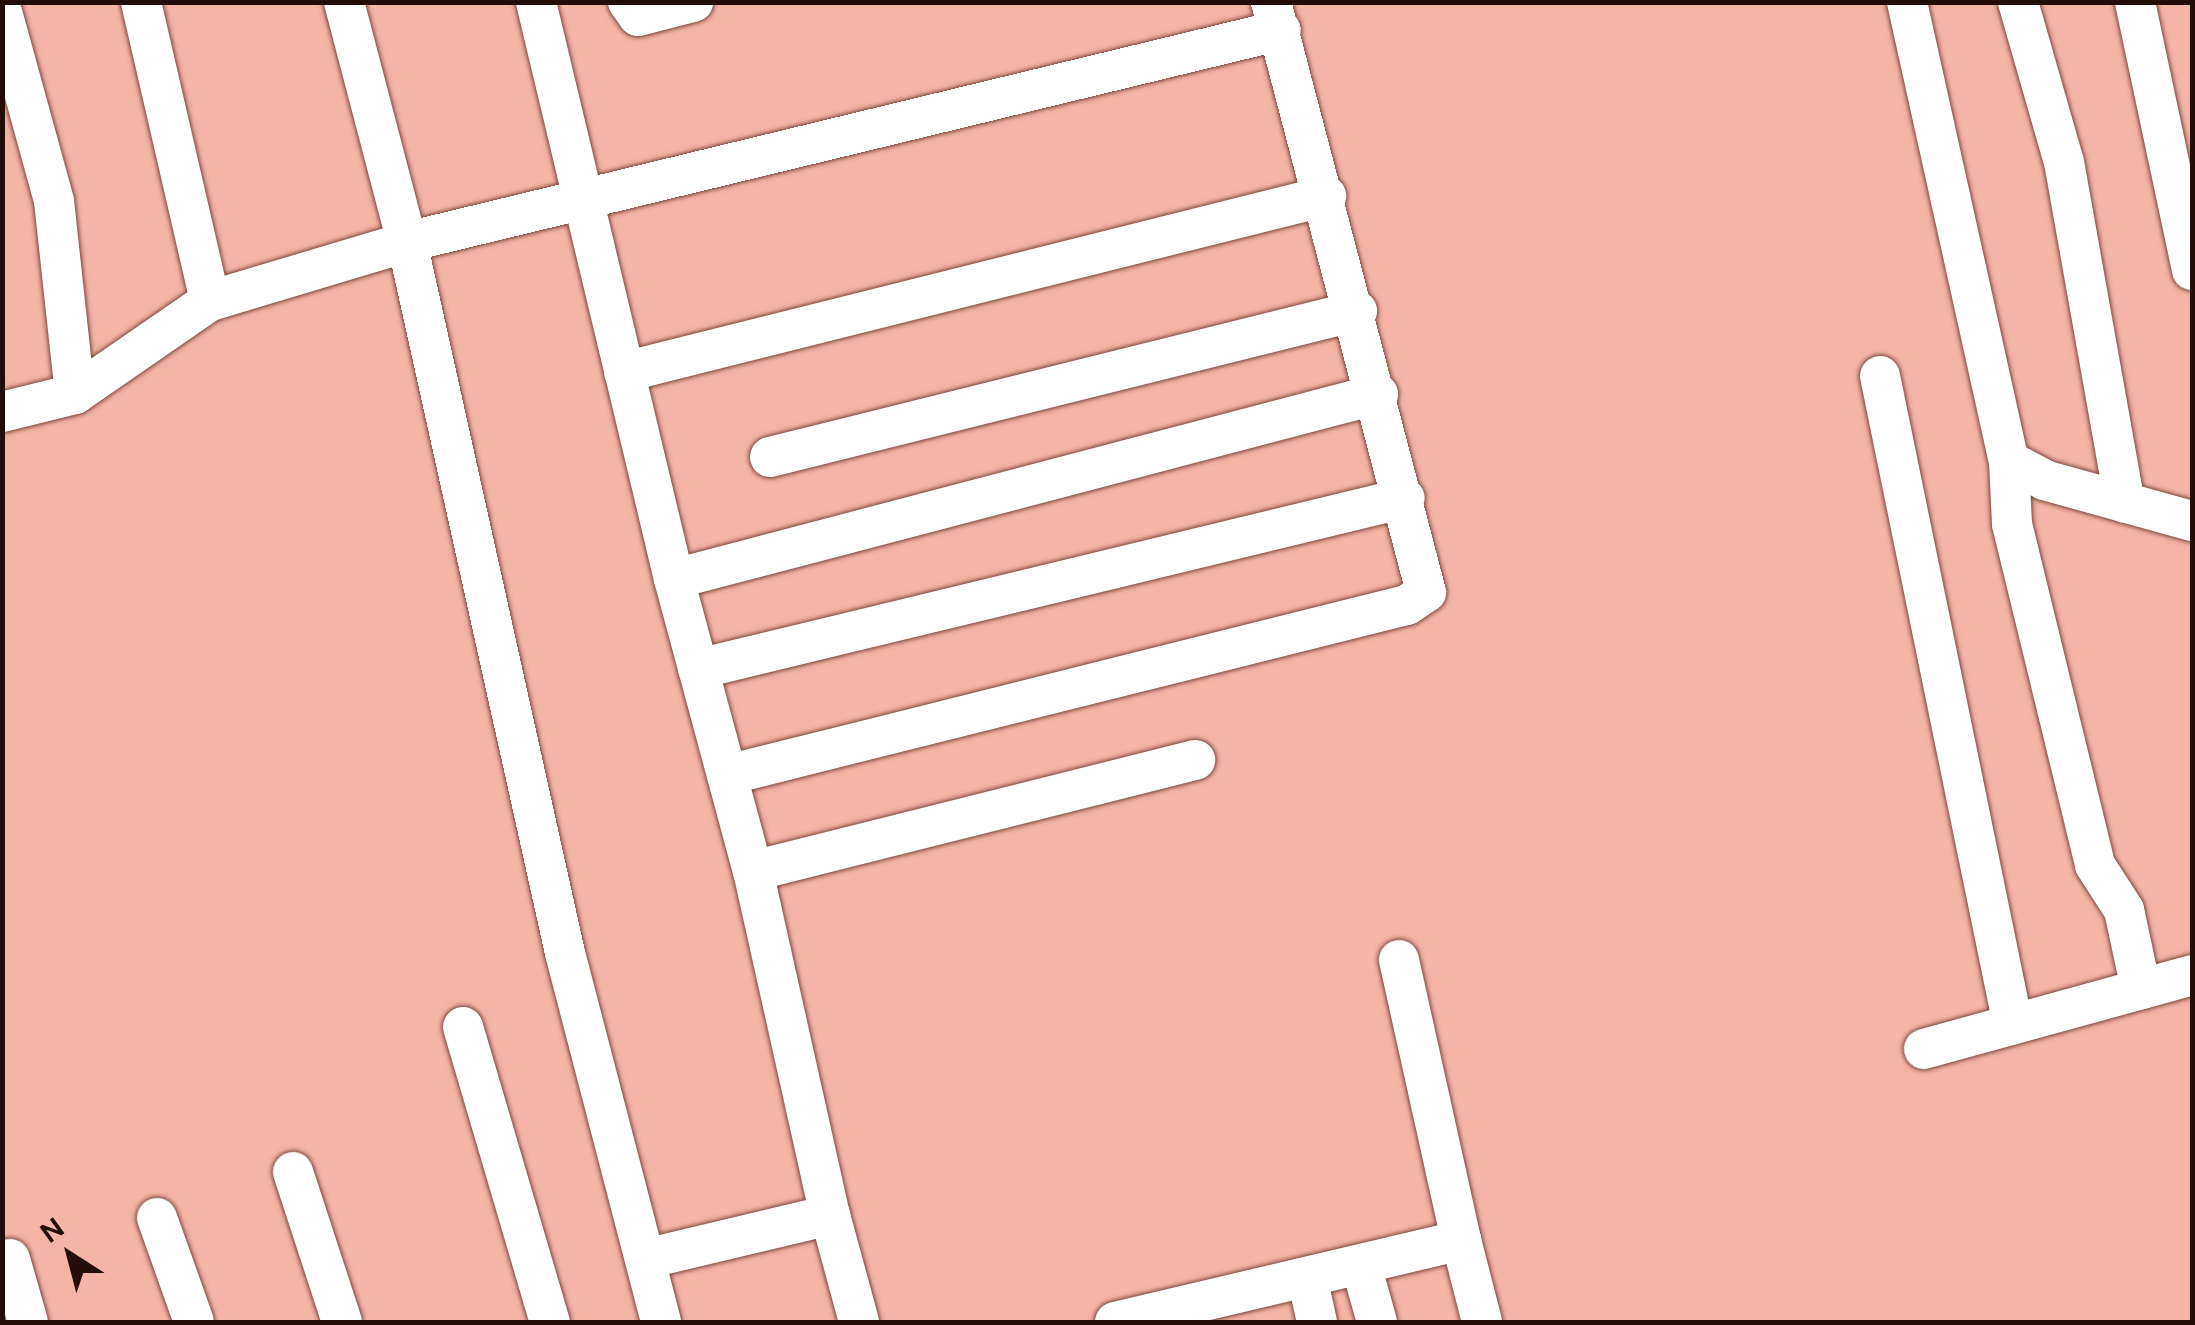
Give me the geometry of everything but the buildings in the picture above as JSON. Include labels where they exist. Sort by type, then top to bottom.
[{"type":"street","points":[[141,2],[210,301]]},
{"type":"street","points":[[344,2],[407,242],[565,953],[661,1322]]},
{"type":"street","points":[[536,2],[674,579],[753,871],[830,1215],[859,1322]]},
{"type":"street","points":[[628,2],[638,16],[693,2]]},
{"type":"street","points":[[1907,2],[2009,461],[2012,524],[2095,865],[2124,910],[2141,989]]},
{"type":"street","points":[[2018,2],[2064,162],[2125,502]]},
{"type":"street","points":[[2136,2],[2192,270]]},
{"type":"street","points":[[2,12],[54,201],[75,394]]},
{"type":"street","points":[[2,412],[75,394],[210,301],[407,242],[1276,16],[1426,580],[1418,602],[727,775]]},
{"type":"street","points":[[624,372],[1326,196]]},
{"type":"street","points":[[770,457],[1356,311]]},
{"type":"street","points":[[1880,376],[2013,1025]]},
{"type":"street","points":[[674,579],[1378,394]]},
{"type":"street","points":[[2009,461],[2044,480],[2192,522]]},
{"type":"street","points":[[698,669],[1405,498]]},
{"type":"street","points":[[753,871],[1196,760]]},
{"type":"street","points":[[1399,960],[1482,1322]]},
{"type":"street","points":[[1924,1049],[2192,975]]},
{"type":"street","points":[[463,1027],[550,1322]]},
{"type":"street","points":[[293,1172],[342,1322]]},
{"type":"street","points":[[645,1259],[830,1215]]},
{"type":"street","points":[[158,1218],[194,1322]]},
{"type":"street","points":[[1115,1322],[1170,1316],[1307,1277],[1462,1240]]},
{"type":"street","points":[[10,1260],[28,1322]]},
{"type":"street","points":[[1361,1264],[1377,1322]]},
{"type":"street","points":[[1307,1277],[1317,1322]]}]
